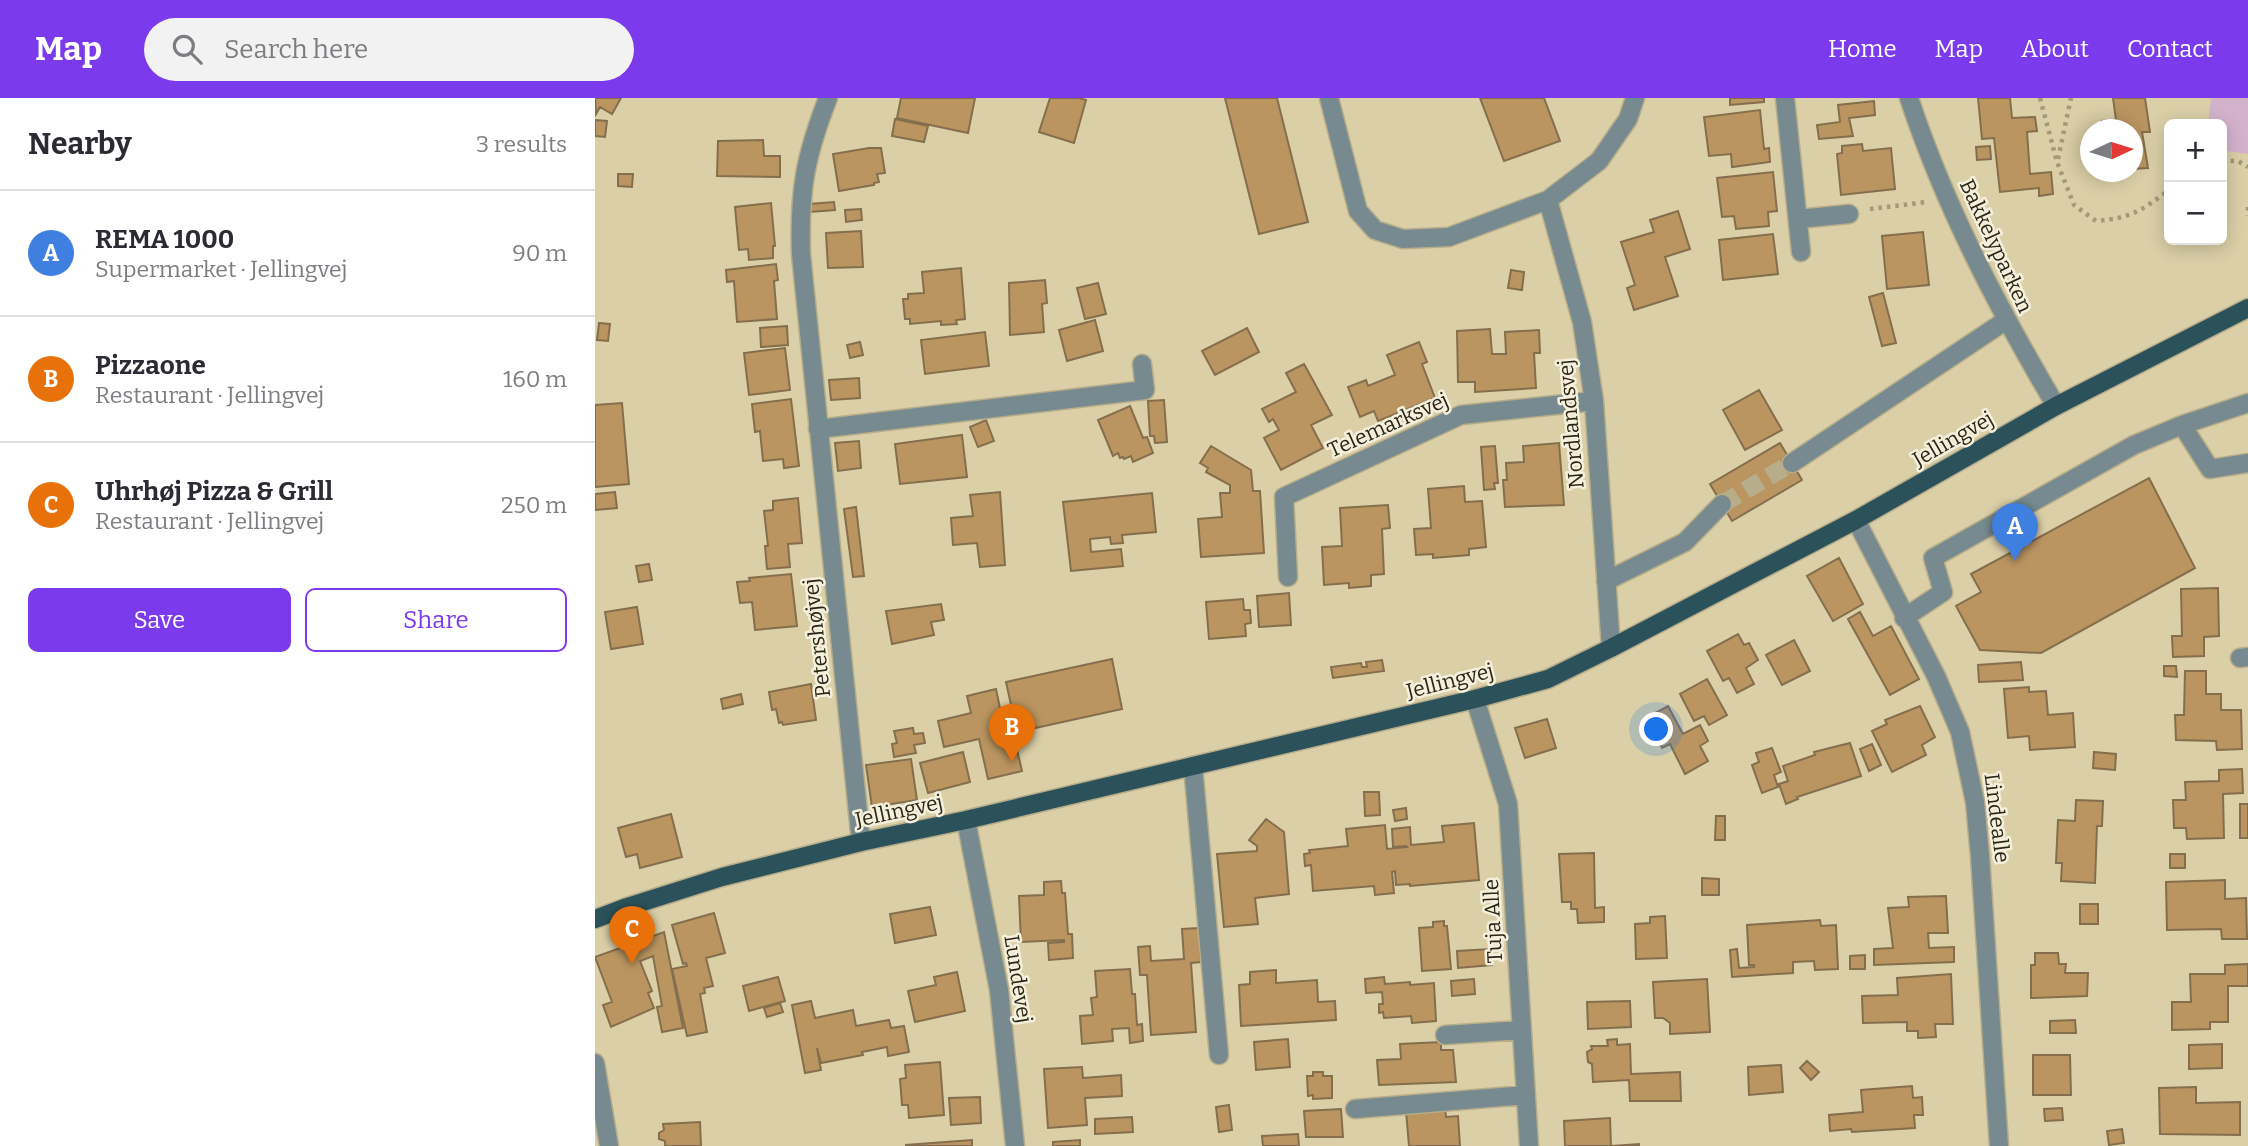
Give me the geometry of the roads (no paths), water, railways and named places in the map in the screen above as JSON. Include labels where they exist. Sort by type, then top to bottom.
[{"type":"main road","name":"Jellingvej","points":[[595,919],[722,877],[1475,699],[1548,679],[1611,649],[1856,520],[2056,407],[2248,308]]},
{"type":"street","name":"Petershøjvej","points":[[828,98],[812,139],[800,209],[801,254],[861,842]]},
{"type":"street","points":[[1329,98],[1358,211],[1375,230],[1403,239],[1449,237],[1548,200],[1599,161],[1628,119],[1635,98]]},
{"type":"street","points":[[1785,98],[1801,252]]},
{"type":"street","name":"Bakkelyparken","points":[[1909,98],[1948,200],[2005,321],[2056,407]]},
{"type":"street","name":"Nordlandsvej","points":[[1548,200],[1583,322],[1594,401],[1611,649]]},
{"type":"street","points":[[1798,219],[1849,214]]},
{"type":"street","points":[[1792,463],[2005,321]]},
{"type":"street","points":[[817,429],[1145,390],[1142,364]]},
{"type":"street","name":"Telemarksvej","points":[[1288,577],[1284,497],[1461,415],[1594,401]]},
{"type":"street","points":[[1904,618],[1943,592],[1933,558],[2133,445],[2248,403]]},
{"type":"street","points":[[2182,425],[2210,469],[2248,463]]},
{"type":"street","points":[[1606,581],[1685,541],[1722,504]]},
{"type":"street","name":"Lindealle","points":[[1856,520],[1936,676],[1960,732],[1975,802],[1999,1146]]},
{"type":"street","name":"Tuja Alle","points":[[1475,699],[1508,804],[1529,1146]]},
{"type":"street","points":[[1193,766],[1219,1055]]},
{"type":"street","name":"Lundevej","points":[[966,820],[999,990],[1014,1146]]},
{"type":"street","points":[[1445,1035],[1522,1030]]},
{"type":"street","points":[[595,1063],[609,1146]]},
{"type":"street","points":[[1355,1109],[1526,1095]]},
{"type":"tunnel","points":[[1722,504],[1792,463]]},
{"type":"place","name":"REMA 1000","points":[[2015,561]]},
{"type":"place","name":"Pizzaone","points":[[1012,762]]},
{"type":"place","name":"Uhrhøj Pizza & Grill","points":[[632,964]]}]
